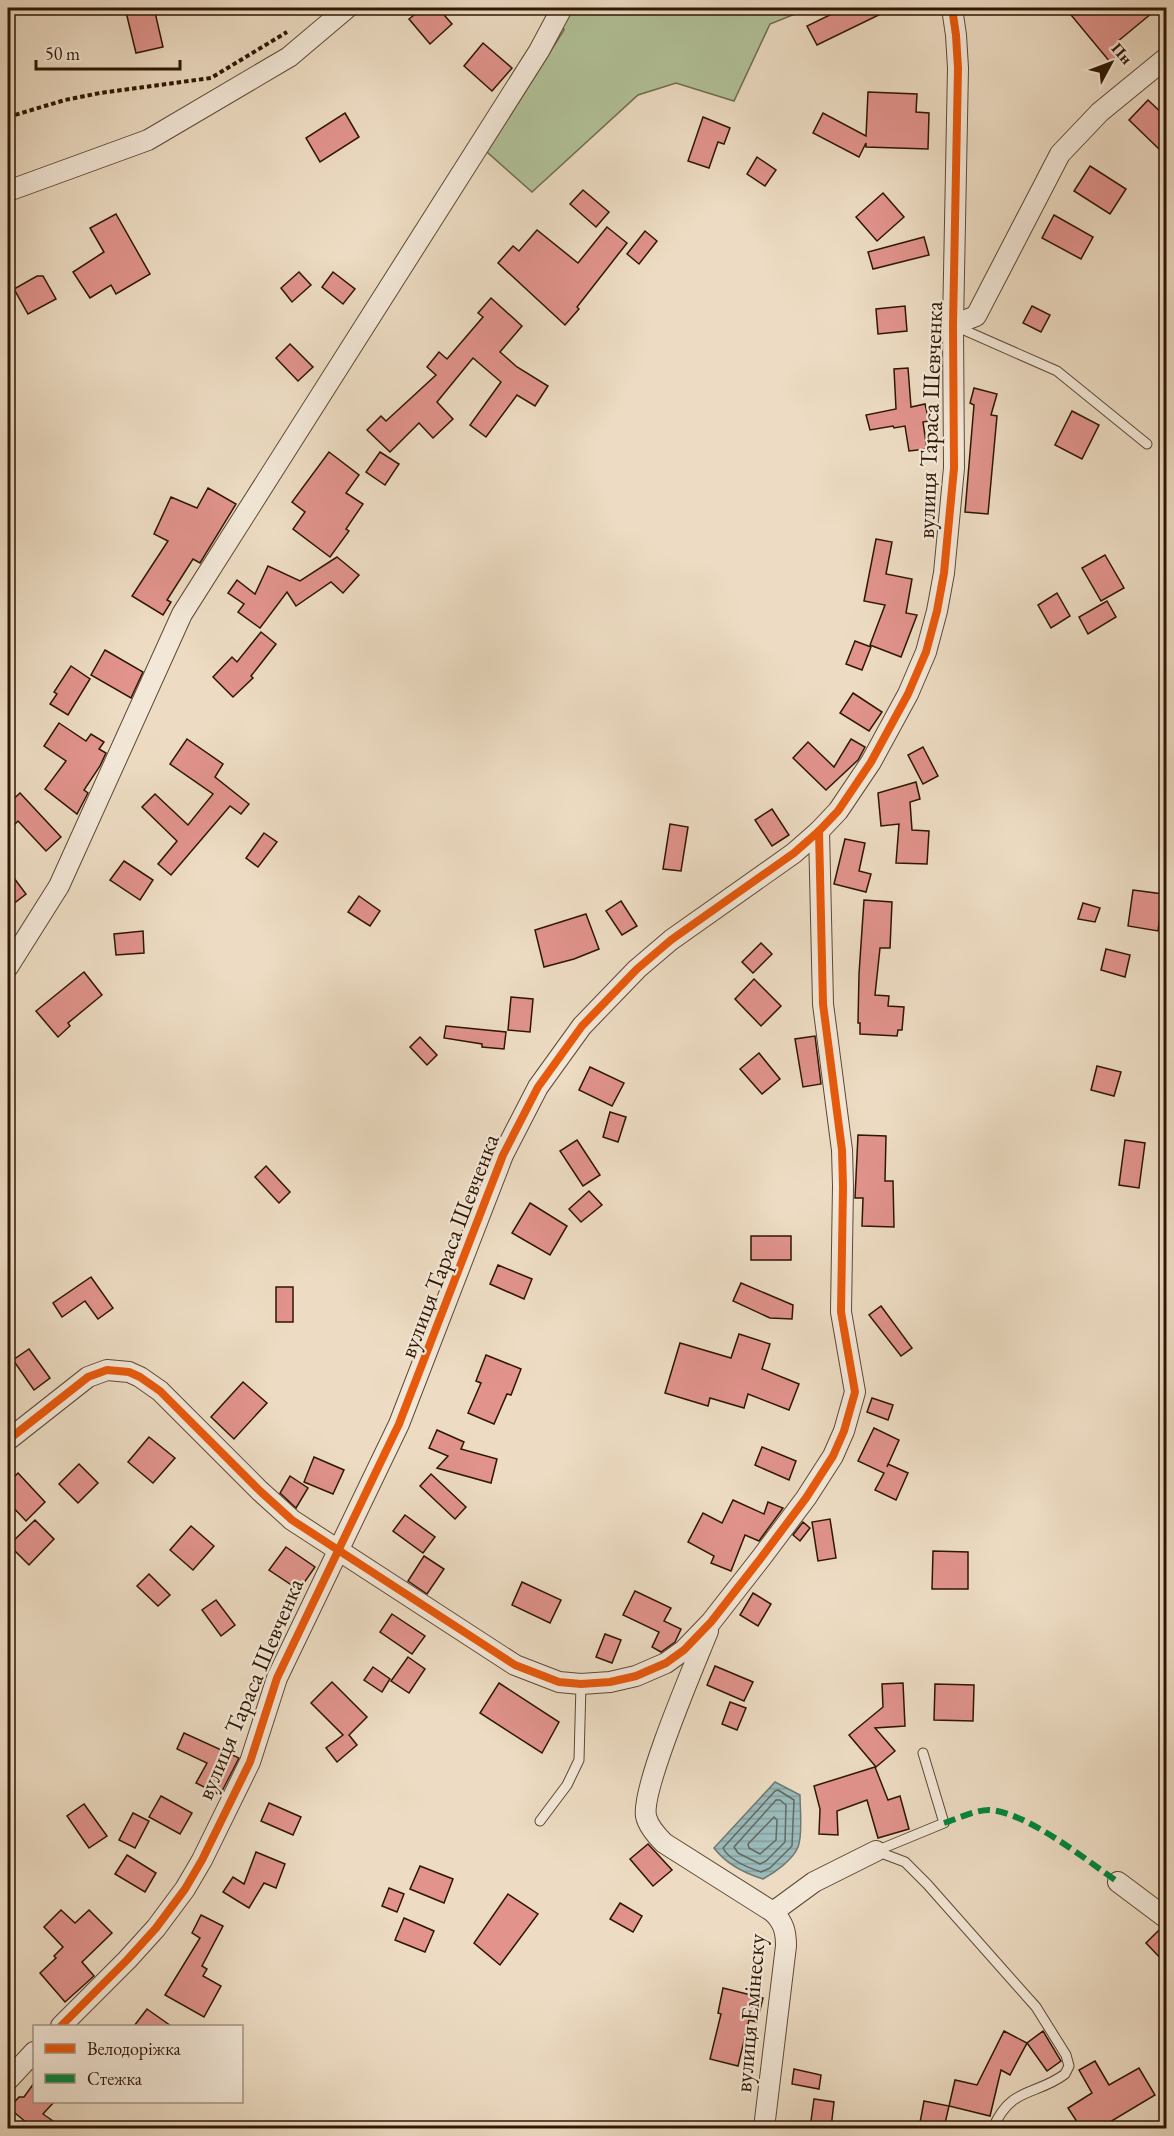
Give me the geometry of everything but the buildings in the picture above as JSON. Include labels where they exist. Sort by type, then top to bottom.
[{"type":"street","points":[[8,191],[148,140],[289,57],[347,8]]},
{"type":"street","points":[[8,967],[59,886],[183,614],[539,51],[562,8]]},
{"type":"street","name":"вулиця Тараса Шевченка","points":[[62,2025],[156,1928],[192,1879],[250,1762],[277,1678],[381,1465],[412,1393],[503,1155],[528,1104],[549,1070],[582,1026],[637,969],[671,940],[795,853],[819,831],[837,811],[871,762],[908,694],[926,652],[944,573],[954,468],[953,325],[958,68],[952,8]]},
{"type":"street","points":[[953,325],[976,315],[1060,154],[1100,112],[1167,58]]},
{"type":"street","points":[[8,1440],[88,1377],[107,1370],[129,1372],[160,1391],[285,1514],[515,1665],[558,1682],[581,1684],[610,1682],[652,1671],[684,1650],[711,1622],[819,1480],[840,1442],[855,1392],[841,1312],[842,1162],[823,1004],[819,831]]},
{"type":"street","name":"вулиця Емінеску","points":[[711,1622],[655,1770],[646,1814],[650,1827],[664,1843],[773,1912],[782,1922],[786,1936],[764,2128]]},
{"type":"street","points":[[773,1912],[814,1882],[876,1851]]},
{"type":"street","points":[[1118,1882],[1167,1918]]},
{"type":"street","points":[[8,2080],[33,2053]]},
{"type":"lane","points":[[953,325],[1057,371],[1146,444]]},
{"type":"lane","points":[[540,1821],[567,1785],[579,1760],[581,1684]]},
{"type":"lane","points":[[876,1851],[944,1822],[923,1753]]},
{"type":"lane","points":[[876,1851],[905,1862],[927,1884],[1036,2007],[1066,2055],[1069,2066],[1065,2074],[1016,2098],[1001,2113],[993,2128]]},
{"type":"path","points":[[8,117],[65,100],[100,93],[211,78],[288,31]]},
{"type":"green space","points":[[556,8],[810,8],[770,24],[734,101],[676,83],[638,95],[532,192],[487,152],[564,30]]},
{"type":"water","points":[[775,1782],[800,1795],[800,1836],[798,1847],[792,1857],[778,1870],[763,1879],[736,1867],[714,1848]]},
{"type":"marked path","points":[[944,1823],[984,1810],[1004,1813],[1021,1819],[1056,1838],[1118,1882]]},
{"type":"cycle path","points":[[62,2025],[156,1928],[185,1889],[202,1860],[250,1762],[277,1678],[399,1424],[503,1155],[538,1087],[582,1026],[637,969],[671,940],[794,853],[838,811],[871,762],[908,694],[926,652],[937,611],[944,573],[954,468],[953,325],[958,68],[952,8]]},
{"type":"cycle path","points":[[8,1440],[88,1377],[107,1370],[129,1372],[160,1391],[292,1520],[515,1665],[559,1682],[581,1684],[610,1682],[636,1676],[666,1663],[684,1650],[711,1622],[806,1498],[833,1456],[844,1431],[855,1392],[841,1312],[842,1150],[823,1004],[819,831]]}]
